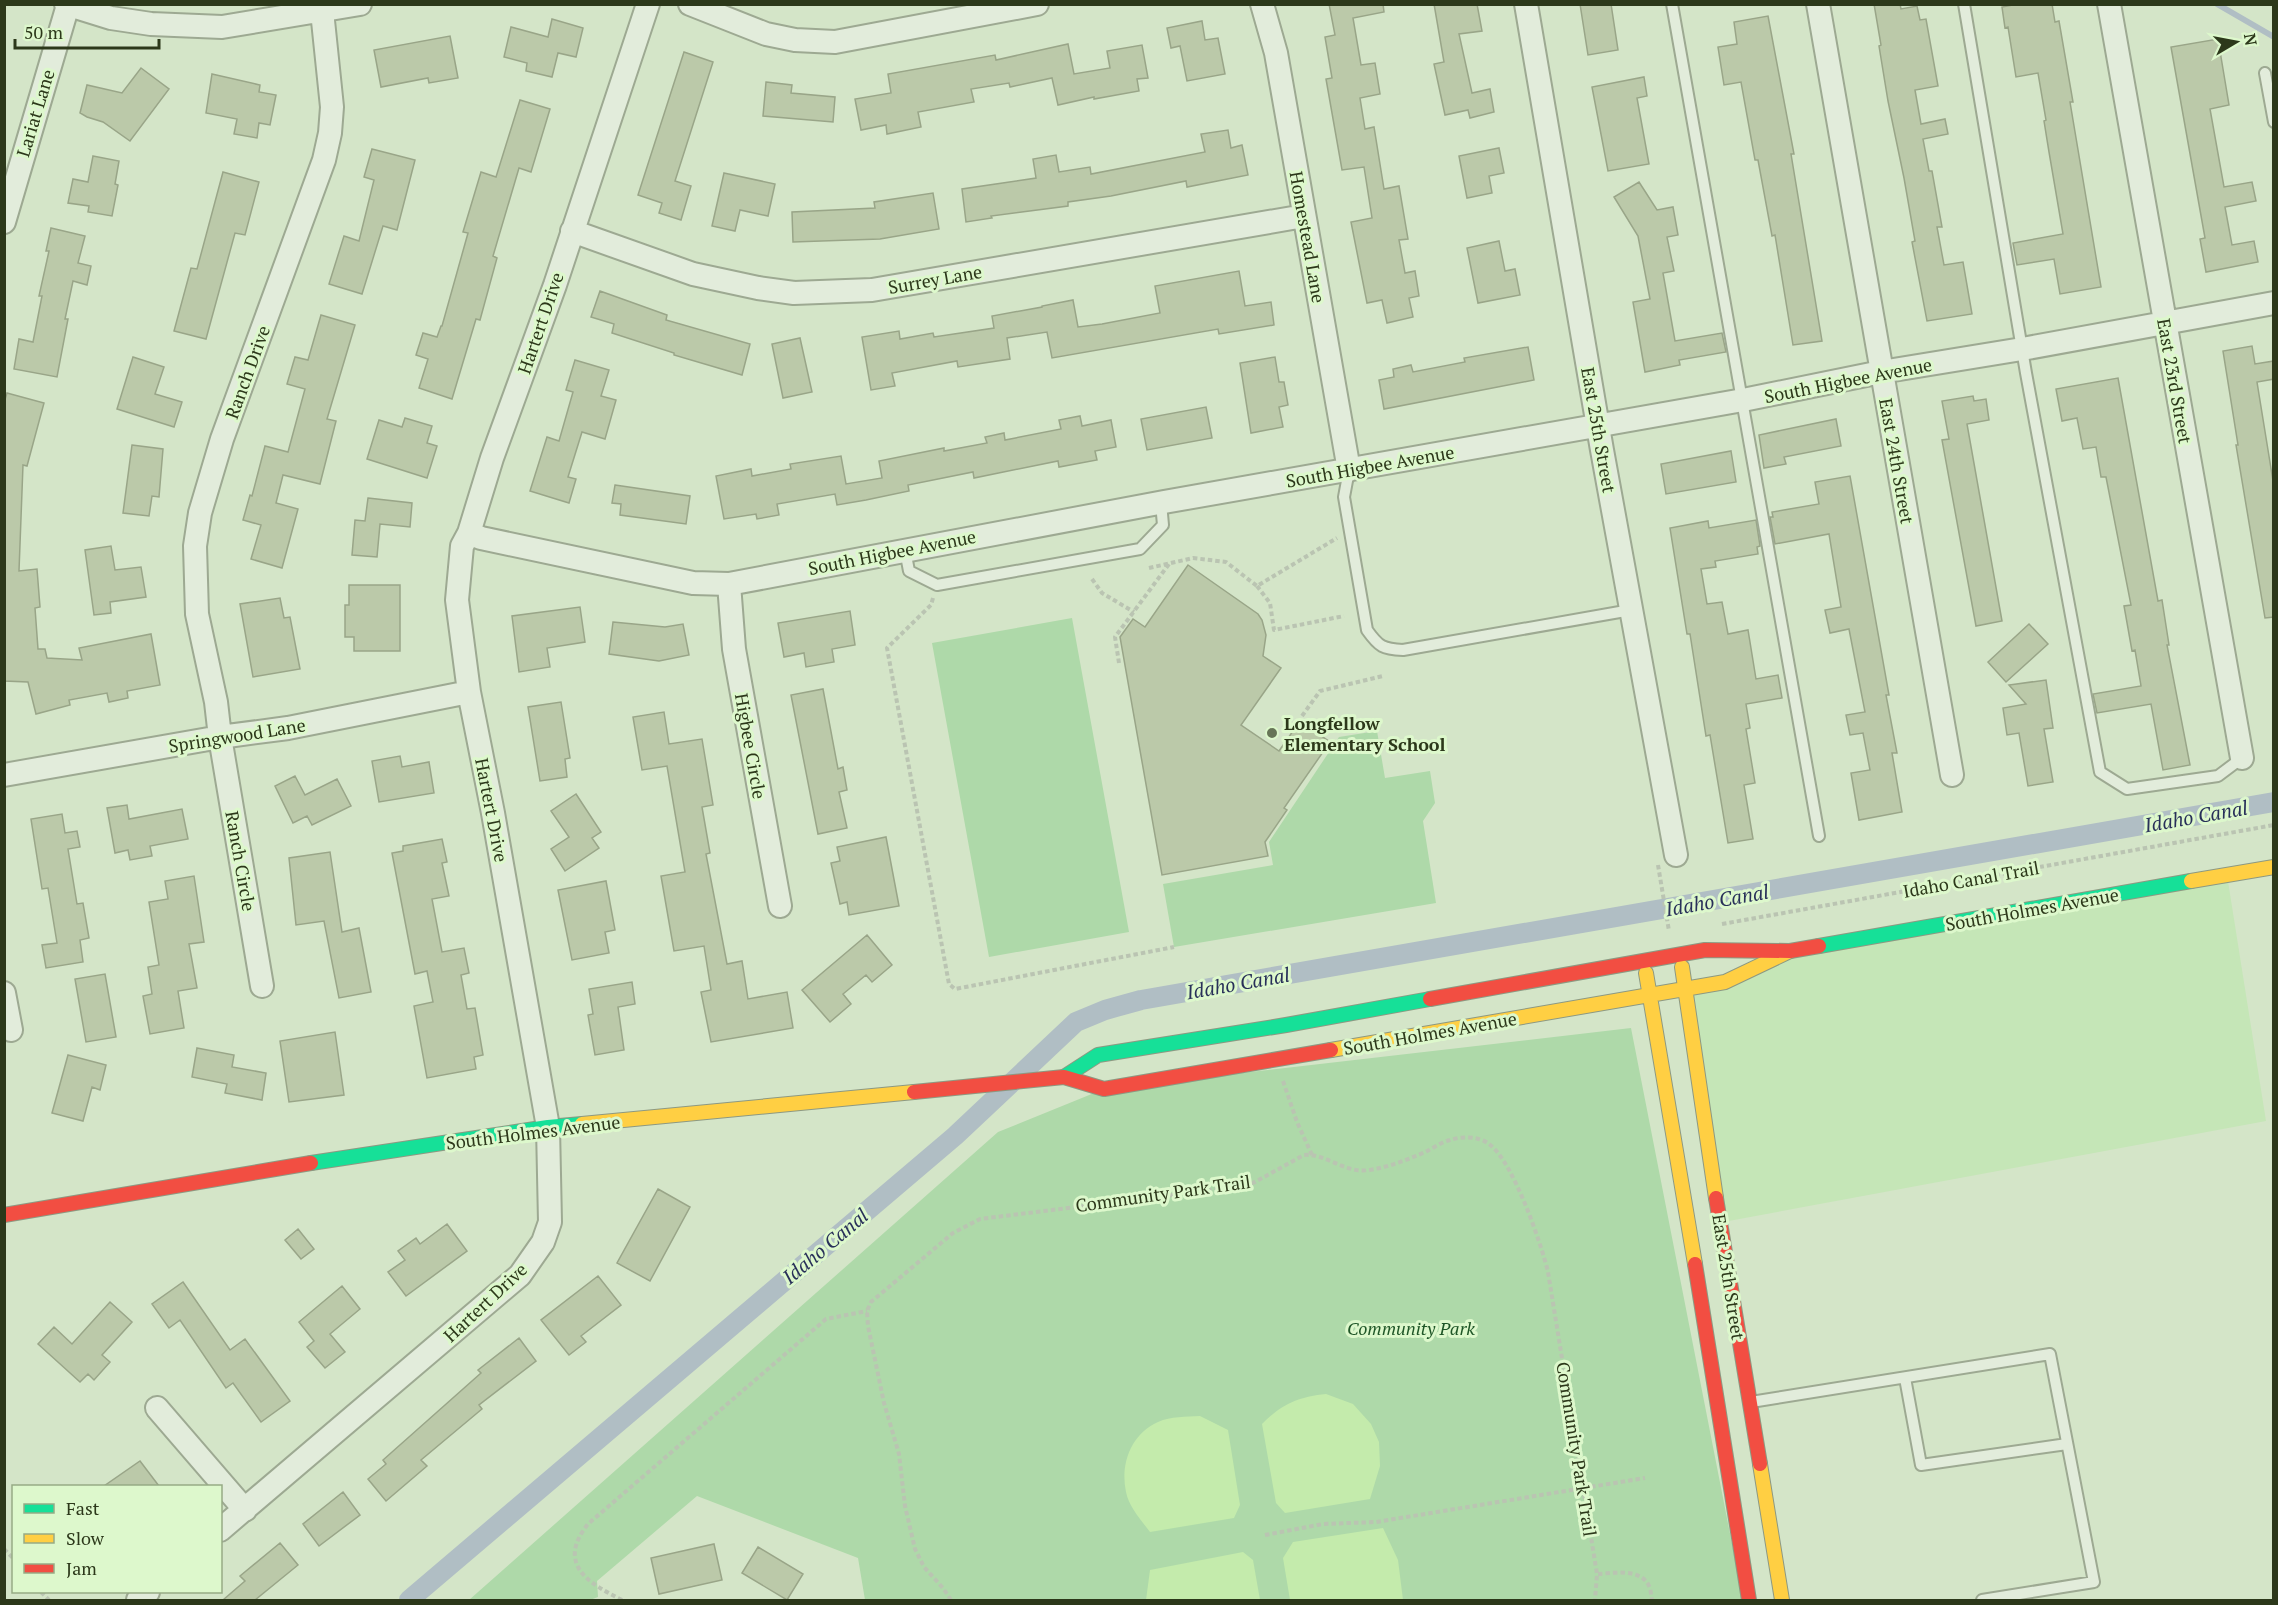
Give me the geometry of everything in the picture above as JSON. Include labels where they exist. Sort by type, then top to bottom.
[{"type":"main road","name":"South Holmes Avenue","points":[[1065,1077],[1098,1055],[1286,1025],[1705,950],[1790,951],[2274,867]]},
{"type":"main road","name":"South Holmes Avenue","points":[[4,1215],[304,1164],[548,1127],[1065,1077],[1104,1089],[1725,982],[1790,951]]},
{"type":"main road","name":"East 25th Street","points":[[1680,954],[1734,1405],[1749,1600]]},
{"type":"main road","name":"East 25th Street","points":[[1644,961],[1734,1405],[1782,1600]]},
{"type":"street","points":[[67,5],[111,18],[151,24],[222,27],[360,4]]},
{"type":"street","name":"Hartert Drive","points":[[222,1528],[520,1275],[543,1242],[550,1222],[548,1127],[494,813],[469,692],[457,600],[462,546],[469,533],[492,458],[555,285],[648,4]]},
{"type":"street","points":[[690,4],[766,34],[795,40],[835,42],[979,9],[1037,4]]},
{"type":"street","name":"Homestead Lane","points":[[1262,4],[1276,53],[1349,470]]},
{"type":"street","name":"East 25th Street","points":[[1526,4],[1631,610],[1667,859]]},
{"type":"street","name":"East 24th Street","points":[[1818,4],[1952,775]]},
{"type":"street","name":"East 23rd Street","points":[[2109,4],[2242,758]]},
{"type":"street","name":"Lariat Lane","points":[[4,222],[67,5]]},
{"type":"street","name":"Ranch Drive","points":[[220,737],[216,702],[197,614],[195,546],[200,513],[222,439],[324,160],[330,133],[332,107],[322,11]]},
{"type":"street","name":"Surrey Lane","points":[[572,231],[693,274],[794,293],[872,290],[1304,216]]},
{"type":"street","name":"South Higbee Avenue","points":[[469,533],[481,538],[693,583],[729,585],[1161,503],[2274,303]]},
{"type":"street","name":"Higbee Circle","points":[[729,585],[734,649],[780,906]]},
{"type":"street","name":"Springwood Lane","points":[[4,776],[220,737],[288,728],[469,692]]},
{"type":"street","name":"Ranch Circle","points":[[220,737],[262,986]]},
{"type":"street","points":[[4,993],[11,1030]]},
{"type":"street","points":[[157,1408],[245,1510]]},
{"type":"lane","points":[[1672,4],[1819,836]]},
{"type":"lane","points":[[1964,4],[2022,349],[2100,772],[2127,789],[2218,776],[2242,758]]},
{"type":"lane","points":[[2265,73],[2274,122]]},
{"type":"lane","points":[[1349,470],[1344,497],[1366,630],[1376,644],[1388,650],[1403,650],[1631,610]]},
{"type":"lane","points":[[904,550],[909,571],[937,585],[1140,549],[1163,525],[1161,503]]},
{"type":"lane","points":[[1734,1405],[2050,1354],[2094,1582],[1982,1600]]},
{"type":"lane","points":[[1905,1378],[1921,1465],[2067,1444]]},
{"type":"path","points":[[1257,586],[1337,538]]},
{"type":"path","points":[[1149,568],[1193,558],[1226,562],[1257,586],[1269,603],[1274,630],[1344,616]]},
{"type":"path","points":[[1119,663],[1115,637],[1169,564]]},
{"type":"path","points":[[1092,579],[1102,593],[1134,612]]},
{"type":"path","points":[[937,585],[931,605],[887,648],[949,984],[955,989],[1174,947]]},
{"type":"path","points":[[1302,716],[1320,691],[1383,676]]},
{"type":"path","name":"Idaho Canal Trail","points":[[1721,924],[2274,825]]},
{"type":"path","points":[[1667,859],[1661,885],[1669,931],[1680,931]]},
{"type":"path","points":[[1276,1060],[1297,1122],[1312,1155]]},
{"type":"path","name":"Community Park Trail","points":[[867,1311],[871,1302],[953,1233],[980,1220],[1244,1186],[1296,1159],[1312,1155],[1344,1168],[1366,1171],[1389,1167],[1450,1139],[1471,1137],[1490,1144],[1521,1193],[1543,1248],[1598,1574],[1595,1600]]},
{"type":"path","points":[[622,1600],[594,1587],[580,1573],[574,1553],[577,1537],[588,1524],[826,1319],[867,1311],[884,1403],[899,1454],[905,1506],[915,1549],[924,1567],[944,1588],[951,1600]]},
{"type":"path","points":[[1265,1535],[1323,1524],[1376,1522],[1645,1478]]},
{"type":"path","points":[[1598,1574],[1625,1572],[1642,1578],[1649,1585],[1652,1600]]},
{"type":"shaded area","points":[[2227,875],[2266,1121],[1718,1223],[1692,993],[1790,951]]},
{"type":"green space","points":[[1072,618],[1129,932],[989,957],[932,643]]},
{"type":"green space","points":[[1377,731],[1385,778],[1430,771],[1435,803],[1423,821],[1436,903],[1174,947],[1163,884],[1273,865],[1269,842],[1339,737]]},
{"type":"green space","name":"Community Park","points":[[1631,1028],[1743,1600],[865,1600],[858,1558],[697,1496],[597,1581],[598,1597],[590,1600],[469,1600],[998,1132],[1104,1089]]},
{"type":"sand","points":[[1326,1394],[1353,1404],[1371,1424],[1379,1442],[1380,1466],[1370,1499],[1285,1513],[1276,1503],[1262,1424],[1276,1411],[1291,1403],[1307,1397]]},
{"type":"sand","points":[[1200,1416],[1228,1430],[1240,1505],[1234,1518],[1150,1532],[1133,1508],[1126,1492],[1125,1471],[1130,1451],[1141,1434],[1158,1422],[1173,1418]]},
{"type":"sand","points":[[1383,1528],[1398,1560],[1403,1600],[1290,1600],[1283,1558],[1293,1542]]},
{"type":"sand","points":[[1243,1552],[1253,1560],[1260,1600],[1146,1600],[1150,1570]]},
{"type":"building","points":[[1329,4],[1383,4],[1384,12],[1353,18],[1361,65],[1375,63],[1380,94],[1360,98],[1365,129],[1374,127],[1384,189],[1399,186],[1408,239],[1399,240],[1405,273],[1415,271],[1419,296],[1409,298],[1413,317],[1387,323],[1382,300],[1367,303],[1351,222],[1372,218],[1364,167],[1342,170],[1326,79],[1332,78],[1325,37],[1335,35]]},
{"type":"building","points":[[1434,4],[1477,4],[1482,31],[1459,34],[1472,93],[1490,89],[1494,112],[1470,118],[1468,110],[1445,115],[1434,64],[1444,62]]},
{"type":"building","points":[[1580,4],[1611,4],[1618,50],[1588,55]]},
{"type":"building","points":[[1874,4],[1900,4],[1901,9],[1917,6],[1920,20],[1926,19],[1938,86],[1915,90],[1921,124],[1945,119],[1948,134],[1923,139],[1929,171],[1932,171],[1942,227],[1937,227],[1944,265],[1963,262],[1972,314],[1927,321],[1912,242],[1915,241],[1904,178],[1888,101]]},
{"type":"building","points":[[2018,4],[2052,4],[2055,22],[2059,21],[2101,287],[2060,294],[2054,259],[2017,265],[2013,243],[2063,234],[2038,73],[2016,77],[2008,27],[2005,28],[2002,7]]},
{"type":"building","points":[[1768,16],[1794,154],[1791,154],[1822,341],[1793,345],[1775,235],[1772,236],[1758,160],[1755,160],[1741,82],[1724,85],[1718,47],[1737,44],[1734,22]]},
{"type":"building","points":[[552,19],[583,28],[576,57],[558,53],[552,77],[526,71],[527,63],[504,57],[511,27],[548,37]]},
{"type":"building","points":[[1202,21],[1205,40],[1218,38],[1225,74],[1187,81],[1180,46],[1171,48],[1167,28]]},
{"type":"building","points":[[450,36],[458,78],[429,83],[428,78],[381,87],[374,50]]},
{"type":"building","points":[[2218,39],[2229,105],[2210,109],[2224,187],[2252,182],[2256,201],[2225,207],[2232,245],[2254,241],[2258,262],[2206,272],[2200,239],[2205,238],[2171,47]]},
{"type":"building","points":[[1068,44],[1074,74],[1110,68],[1107,51],[1142,45],[1148,78],[1137,79],[1139,91],[1058,105],[1052,78],[1010,87],[1009,83],[971,89],[974,102],[918,112],[921,127],[887,134],[886,125],[861,130],[855,99],[891,93],[888,74],[995,55],[996,60]]},
{"type":"building","points":[[684,52],[713,62],[675,181],[691,186],[681,220],[659,213],[662,203],[638,195]]},
{"type":"building","points":[[141,68],[169,89],[130,141],[103,122],[80,113],[87,85],[122,93]]},
{"type":"building","points":[[212,74],[260,85],[259,92],[276,95],[270,125],[259,123],[257,138],[234,134],[237,119],[206,113]]},
{"type":"building","points":[[1644,77],[1647,96],[1637,98],[1649,164],[1608,171],[1592,87]]},
{"type":"building","points":[[766,82],[792,85],[791,93],[835,97],[833,122],[763,116]]},
{"type":"building","points":[[520,100],[550,109],[531,172],[519,168],[493,256],[497,258],[480,320],[476,319],[452,399],[419,388],[428,359],[416,355],[423,333],[437,337],[442,326],[468,233],[463,232],[481,172],[496,177]]},
{"type":"building","points":[[1228,130],[1231,148],[1242,145],[1248,175],[1187,187],[1186,181],[1068,202],[1068,206],[991,216],[992,218],[966,222],[962,189],[1036,178],[1033,159],[1056,155],[1059,172],[1090,167],[1091,174],[1205,152],[1201,134]]},
{"type":"building","points":[[1499,148],[1504,173],[1489,176],[1492,193],[1467,198],[1459,156]]},
{"type":"building","points":[[372,149],[415,160],[397,230],[383,226],[362,294],[329,284],[344,236],[359,241],[374,180],[364,177]]},
{"type":"building","points":[[93,156],[119,161],[115,184],[118,185],[112,216],[88,212],[89,206],[68,203],[73,179],[88,182]]},
{"type":"building","points":[[223,172],[259,182],[245,235],[235,233],[206,339],[174,331],[191,268],[197,269]]},
{"type":"building","points":[[724,173],[775,184],[768,216],[740,210],[735,231],[712,226]]},
{"type":"building","points":[[1639,182],[1657,210],[1673,207],[1678,235],[1667,237],[1674,271],[1663,273],[1675,341],[1722,333],[1726,352],[1679,360],[1680,365],[1645,372],[1633,302],[1650,299],[1638,236],[1614,197]]},
{"type":"building","points":[[933,193],[939,229],[880,239],[793,242],[792,212],[875,208],[874,202]]},
{"type":"building","points":[[51,228],[85,236],[78,263],[91,266],[87,285],[73,281],[57,377],[14,369],[19,339],[33,342]]},
{"type":"building","points":[[1499,241],[1505,271],[1515,269],[1520,295],[1478,303],[1467,248]]},
{"type":"building","points":[[1239,271],[1245,306],[1271,302],[1274,325],[1219,334],[1218,329],[1052,358],[1047,332],[1007,338],[1010,359],[958,367],[957,361],[892,373],[895,386],[871,390],[862,337],[899,331],[900,339],[933,333],[934,337],[994,328],[992,316],[1073,300],[1078,327],[1102,324],[1160,313],[1155,286]]},
{"type":"building","points":[[600,291],[667,315],[666,320],[750,344],[742,375],[674,355],[674,353],[612,333],[614,324],[591,317]]},
{"type":"building","points":[[321,315],[355,325],[327,419],[336,421],[320,484],[283,475],[276,503],[298,509],[282,568],[251,559],[261,525],[243,520],[265,446],[288,452],[305,389],[287,384],[295,357],[308,360]]},
{"type":"building","points":[[800,338],[812,392],[783,398],[772,344]]},
{"type":"building","points":[[2252,346],[2255,364],[2274,361],[2274,379],[2257,382],[2274,487],[2274,617],[2265,618],[2223,351]]},
{"type":"building","points":[[1528,347],[1534,380],[1384,409],[1379,380],[1394,377],[1393,369],[1411,365],[1413,372],[1465,362],[1464,358]]},
{"type":"building","points":[[133,357],[164,367],[155,394],[182,402],[174,427],[117,409]]},
{"type":"building","points":[[1275,357],[1279,382],[1284,382],[1288,405],[1279,407],[1283,427],[1251,433],[1240,363]]},
{"type":"building","points":[[575,360],[609,370],[601,396],[616,400],[605,439],[582,432],[568,477],[576,479],[569,503],[530,491],[547,437],[559,441],[573,392],[566,390]]},
{"type":"building","points":[[2118,378],[2158,601],[2162,600],[2169,645],[2167,645],[2190,765],[2163,770],[2151,704],[2097,713],[2093,694],[2141,686],[2124,606],[2131,605],[2106,477],[2101,477],[2096,447],[2083,449],[2077,418],[2062,421],[2056,389]]},
{"type":"building","points":[[7,393],[44,403],[27,466],[23,465],[19,571],[37,569],[40,607],[35,608],[38,649],[45,649],[47,658],[82,660],[79,648],[151,634],[160,685],[127,691],[128,698],[109,702],[107,693],[69,700],[70,705],[36,714],[28,682],[4,681],[4,403]]},
{"type":"building","points":[[1973,396],[1974,401],[1986,399],[1989,420],[1967,424],[2002,621],[1976,626],[1942,440],[1949,439],[1942,401]]},
{"type":"building","points":[[1206,407],[1212,438],[1147,450],[1141,419]]},
{"type":"building","points":[[1080,416],[1082,426],[1111,420],[1116,447],[1095,451],[1097,460],[1059,467],[1058,461],[974,478],[973,472],[908,485],[909,491],[866,500],[837,505],[835,494],[777,504],[779,515],[757,519],[756,514],[724,519],[716,476],[751,469],[752,476],[791,469],[790,464],[841,456],[846,484],[882,478],[879,461],[944,448],[944,451],[987,443],[985,437],[1004,433],[1005,440],[1061,429],[1059,420]]},
{"type":"building","points":[[405,418],[432,426],[427,443],[437,446],[427,478],[367,459],[379,420],[402,427]]},
{"type":"building","points":[[1836,419],[1841,446],[1784,457],[1786,464],[1764,468],[1759,435]]},
{"type":"building","points":[[132,445],[163,449],[159,497],[152,496],[149,516],[123,513]]},
{"type":"building","points":[[1731,451],[1736,482],[1666,494],[1661,464]]},
{"type":"building","points":[[1850,476],[1889,695],[1886,695],[1897,753],[1892,753],[1902,812],[1859,820],[1851,773],[1870,770],[1863,733],[1850,735],[1846,715],[1865,712],[1849,629],[1830,633],[1825,610],[1841,607],[1829,534],[1775,544],[1770,517],[1773,517],[1772,512],[1819,504],[1815,482]]},
{"type":"building","points":[[615,485],[690,496],[686,524],[620,515],[621,504],[612,503]]},
{"type":"building","points":[[368,498],[412,503],[410,527],[380,524],[377,557],[352,555],[355,520],[365,521]]},
{"type":"building","points":[[1756,520],[1760,546],[1757,547],[1758,554],[1715,561],[1716,567],[1701,569],[1707,604],[1722,602],[1728,634],[1748,630],[1756,679],[1778,675],[1782,698],[1746,704],[1750,728],[1746,729],[1755,783],[1744,785],[1753,839],[1728,843],[1710,735],[1706,736],[1690,634],[1687,634],[1670,528],[1708,521],[1709,528]]},
{"type":"building","points":[[111,546],[115,570],[141,567],[146,597],[110,602],[111,613],[94,615],[85,550]]},
{"type":"building","points":[[1188,565],[1258,614],[1266,635],[1263,656],[1281,668],[1241,725],[1279,751],[1300,721],[1330,742],[1284,808],[1287,810],[1265,842],[1268,856],[1162,875],[1120,637],[1133,619],[1145,627]]},
{"type":"building","points":[[349,585],[400,585],[400,651],[354,651],[354,637],[345,637],[345,605],[349,605]]},
{"type":"building","points":[[280,598],[284,618],[290,617],[300,669],[253,677],[240,604]]},
{"type":"building","points":[[580,607],[585,642],[547,648],[550,667],[519,672],[512,616]]},
{"type":"building","points":[[850,611],[855,645],[832,649],[834,662],[806,667],[804,653],[784,657],[778,623]]},
{"type":"building","points":[[613,622],[665,627],[683,624],[689,655],[659,661],[609,654]]},
{"type":"building","points":[[2029,624],[2048,644],[2006,682],[1988,662]]},
{"type":"building","points":[[2046,680],[2053,728],[2044,729],[2053,782],[2028,786],[2019,733],[2007,735],[2003,708],[2026,704],[2009,685]]},
{"type":"building","points":[[823,689],[838,769],[843,767],[847,790],[839,792],[847,828],[818,834],[791,695]]},
{"type":"building","points":[[561,702],[570,758],[565,759],[567,777],[540,781],[528,707]]},
{"type":"building","points":[[664,712],[669,744],[702,739],[713,805],[702,807],[710,853],[706,854],[727,964],[742,961],[748,999],[787,992],[793,1028],[711,1042],[701,992],[711,990],[704,946],[674,951],[661,876],[685,872],[667,766],[642,770],[633,717]]},
{"type":"building","points":[[400,756],[402,767],[429,762],[434,793],[379,802],[372,761]]},
{"type":"building","points":[[295,776],[305,795],[337,779],[351,806],[312,825],[307,816],[293,823],[275,786]]},
{"type":"building","points":[[576,794],[601,832],[592,838],[599,848],[565,871],[551,849],[569,837],[551,811]]},
{"type":"building","points":[[127,805],[129,819],[182,809],[188,839],[150,846],[152,856],[130,860],[128,850],[115,853],[107,808]]},
{"type":"building","points":[[62,814],[65,833],[77,831],[80,847],[68,849],[77,904],[83,903],[89,938],[80,940],[83,962],[46,968],[42,945],[57,943],[48,888],[42,889],[31,819]]},
{"type":"building","points":[[886,837],[899,906],[849,915],[847,902],[840,904],[831,863],[840,861],[837,847]]},
{"type":"building","points":[[442,839],[447,862],[442,863],[449,896],[432,899],[442,952],[464,948],[469,973],[461,975],[467,1009],[475,1008],[483,1055],[474,1057],[476,1069],[427,1078],[414,1006],[433,1002],[427,971],[415,974],[392,853],[403,851],[403,846]]},
{"type":"building","points":[[330,852],[342,932],[359,928],[371,992],[339,998],[324,921],[296,925],[289,858]]},
{"type":"building","points":[[194,876],[204,942],[189,944],[197,988],[178,991],[184,1028],[150,1034],[143,996],[152,994],[148,967],[159,965],[149,902],[168,899],[165,881]]},
{"type":"building","points":[[606,881],[615,930],[605,932],[609,953],[572,960],[558,890]]},
{"type":"building","points":[[867,935],[892,965],[872,982],[866,975],[843,994],[851,1004],[830,1022],[802,990]]},
{"type":"building","points":[[105,974],[116,1037],[86,1042],[75,979]]},
{"type":"building","points":[[632,982],[635,1004],[618,1007],[624,1050],[595,1055],[588,1015],[593,1014],[589,989]]},
{"type":"building","points":[[335,1032],[344,1095],[289,1102],[280,1041]]},
{"type":"building","points":[[197,1048],[234,1055],[232,1067],[266,1073],[262,1100],[225,1093],[227,1084],[192,1077]]},
{"type":"building","points":[[68,1055],[106,1065],[100,1090],[92,1087],[83,1121],[52,1113]]},
{"type":"building","points":[[658,1189],[690,1207],[650,1281],[617,1263]]},
{"type":"building","points":[[447,1224],[467,1251],[406,1296],[388,1272],[405,1260],[398,1251],[416,1238],[420,1244]]},
{"type":"building","points":[[298,1229],[314,1249],[301,1259],[285,1240]]},
{"type":"building","points":[[598,1276],[621,1305],[581,1336],[586,1342],[569,1355],[541,1320]]},
{"type":"building","points":[[183,1282],[230,1350],[245,1339],[290,1401],[261,1422],[233,1383],[226,1388],[180,1320],[169,1328],[152,1304]]},
{"type":"building","points":[[342,1286],[360,1309],[330,1334],[345,1352],[325,1368],[307,1347],[314,1341],[299,1322]]},
{"type":"building","points":[[110,1302],[132,1322],[102,1355],[110,1362],[94,1380],[88,1374],[80,1382],[38,1344],[54,1327],[72,1344]]},
{"type":"building","points":[[519,1338],[536,1361],[479,1405],[482,1409],[421,1460],[427,1466],[386,1501],[368,1479],[386,1464],[383,1460],[481,1373],[478,1370]]},
{"type":"building","points":[[140,1461],[158,1485],[105,1485]]},
{"type":"building","points":[[343,1492],[360,1515],[319,1546],[303,1524]]},
{"type":"building","points":[[280,1543],[298,1565],[255,1600],[223,1600],[245,1581],[240,1576]]},
{"type":"building","points":[[714,1544],[722,1580],[659,1594],[651,1558]]},
{"type":"building","points":[[758,1547],[803,1574],[787,1600],[742,1573]]},
{"type":"waterway","points":[[2217,4],[2274,37]]},
{"type":"waterway","name":"Idaho Canal","points":[[409,1600],[955,1136],[1076,1022],[1105,1010],[1141,1000],[2274,802]]},
{"type":"traffic: fast","points":[[1819,946],[2191,881]]},
{"type":"traffic: fast","points":[[1064,1077],[1098,1055],[1430,999]]},
{"type":"traffic: fast","points":[[311,1163],[548,1127],[582,1124]]},
{"type":"traffic: slow","points":[[2191,881],[2274,867]]},
{"type":"traffic: slow","points":[[1331,1050],[1725,982],[1790,951]]},
{"type":"traffic: slow","points":[[1682,967],[1716,1198]]},
{"type":"traffic: slow","points":[[1646,973],[1695,1264]]},
{"type":"traffic: slow","points":[[582,1124],[914,1092]]},
{"type":"traffic: slow","points":[[1760,1464],[1782,1600]]},
{"type":"traffic: jam","points":[[1430,999],[1705,950],[1790,951],[1819,946]]},
{"type":"traffic: jam","points":[[914,1092],[1064,1077],[1104,1089],[1331,1050]]},
{"type":"traffic: jam","points":[[4,1215],[311,1163]]},
{"type":"traffic: jam","points":[[1716,1198],[1760,1464]]},
{"type":"traffic: jam","points":[[1695,1264],[1749,1600]]},
{"type":"place","name":"Longfellow Elementary School","points":[[1272,733]]}]
